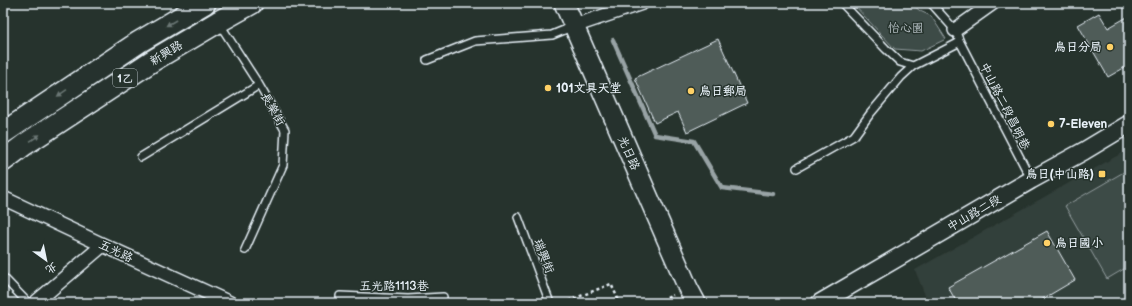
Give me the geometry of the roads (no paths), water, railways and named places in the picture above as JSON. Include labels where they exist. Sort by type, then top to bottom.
[{"type":"main road","name":"新興路","points":[[3,133],[138,42],[205,3]]},
{"type":"main road","name":"新興路","points":[[3,161],[24,145],[152,60],[252,3]]},
{"type":"main road","name":"光日路","points":[[564,3],[688,288],[696,303]]},
{"type":"street","points":[[574,26],[642,3]]},
{"type":"street","points":[[957,36],[994,3]]},
{"type":"street","name":"中山路二段","points":[[820,303],[1129,124]]},
{"type":"street","name":"五光路","points":[[3,198],[230,303]]},
{"type":"street","points":[[35,303],[103,245]]},
{"type":"lane","points":[[842,3],[900,62],[913,66]]},
{"type":"lane","name":"中山路二段昌明巷","points":[[931,3],[957,36],[1031,180]]},
{"type":"lane","name":"長樂街","points":[[218,22],[259,85],[285,130],[283,164],[246,250]]},
{"type":"lane","points":[[427,60],[475,41],[552,35],[574,26]]},
{"type":"lane","points":[[797,168],[854,136],[901,77],[913,66],[957,36]]},
{"type":"lane","points":[[141,157],[259,85]]},
{"type":"lane","name":"瑞興街","points":[[518,217],[550,303]]},
{"type":"lane","points":[[3,277],[28,303]]},
{"type":"lane","name":"五光路1113巷","points":[[340,296],[408,298],[443,297],[441,303]]},
{"type":"waterway","points":[[613,40],[655,135],[694,141],[722,188],[773,194]]},
{"type":"place","name":"烏日分局","points":[[1110,47]]},
{"type":"place","name":"101文具天堂","points":[[548,88]]},
{"type":"place","name":"烏日郵局","points":[[691,91]]},
{"type":"place","name":"7-Eleven","points":[[1051,124]]},
{"type":"place","name":"烏日(中山路)","points":[[1102,174]]},
{"type":"place","name":"烏日國小","points":[[1047,243]]},
{"type":"park label","name":"怡心園","points":[[906,28]]}]
